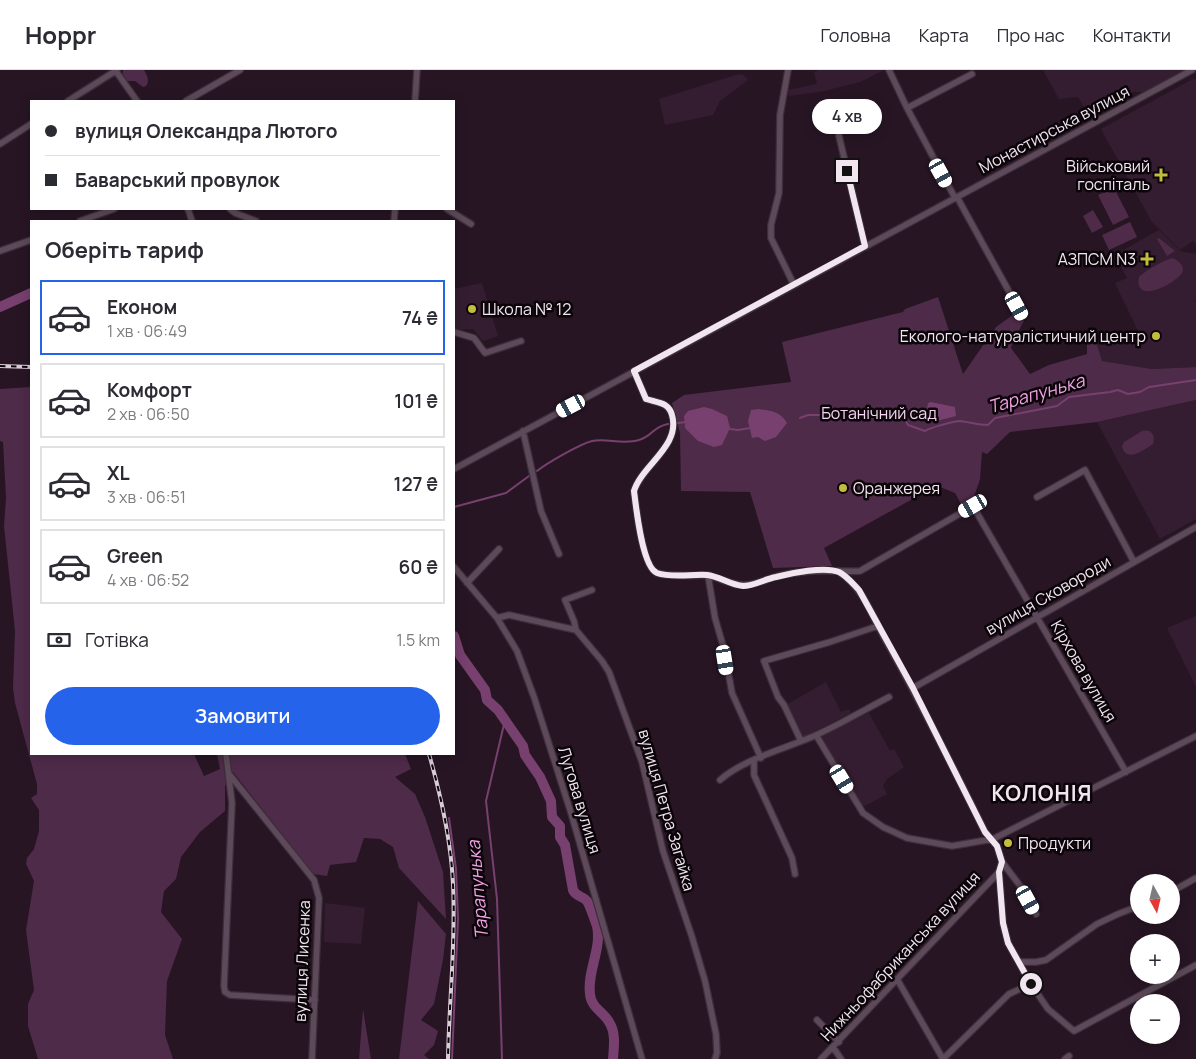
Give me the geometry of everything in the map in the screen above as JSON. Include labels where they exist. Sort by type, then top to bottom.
[{"type":"street","points":[[70,100],[116,70],[135,100]]},
{"type":"street","points":[[188,100],[240,70]]},
{"type":"street","points":[[414,100],[417,70]]},
{"type":"street","points":[[788,70],[780,115],[779,193],[771,225],[771,238],[794,285]]},
{"type":"street","points":[[889,70],[907,108],[1022,315]]},
{"type":"street","name":"Монастирська вулиця","points":[[455,468],[1192,70]]},
{"type":"street","points":[[907,108],[972,74]]},
{"type":"street","points":[[0,144],[30,125]]},
{"type":"street","points":[[839,136],[865,246]]},
{"type":"street","points":[[83,220],[111,210]]},
{"type":"street","points":[[231,210],[253,220]]},
{"type":"street","points":[[449,210],[471,224]]},
{"type":"street","points":[[0,251],[30,240]]},
{"type":"street","points":[[455,332],[474,338],[485,353],[521,341]]},
{"type":"street","points":[[634,371],[646,399],[667,406],[671,412],[673,422],[672,432],[667,444],[637,482],[634,491],[643,547],[651,568],[656,572],[680,575],[708,575],[743,586],[775,577],[826,570],[839,572],[850,580],[859,590],[913,688],[985,832],[993,839],[1002,862],[1021,887],[1036,914]]},
{"type":"street","points":[[523,432],[541,511],[559,554]]},
{"type":"street","points":[[1037,497],[1085,470],[1134,562]]},
{"type":"street","name":"Кірхова вулиця","points":[[839,572],[860,571],[973,506],[1126,772]]},
{"type":"street","name":"вулиця Сковороди","points":[[913,688],[1196,527]]},
{"type":"street","points":[[467,583],[498,550]]},
{"type":"street","name":"Лугова вулиця","points":[[455,568],[497,618],[517,651],[534,697],[574,823],[642,1059]]},
{"type":"street","points":[[708,575],[715,618],[724,649],[732,694],[761,758]]},
{"type":"street","points":[[497,618],[509,616],[576,630],[565,600],[592,590]]},
{"type":"street","points":[[801,741],[778,697],[764,661],[878,626]]},
{"type":"street","name":"вулиця Петра Загайка","points":[[576,630],[609,672],[642,762],[663,851],[705,981],[716,1034],[717,1053],[715,1059]]},
{"type":"street","points":[[720,780],[729,773],[816,735],[888,697]]},
{"type":"street","points":[[816,735],[863,813],[883,827],[907,838],[952,846],[993,839],[1196,736]]},
{"type":"street","points":[[226,755],[232,803],[224,986],[226,992],[230,995],[315,1000]]},
{"type":"street","points":[[754,761],[754,775],[792,858],[795,874]]},
{"type":"street","name":"вулиця Лисенка","points":[[229,774],[308,872],[317,888],[319,898],[312,1059]]},
{"type":"street","points":[[1002,862],[999,872],[1003,923],[1008,943],[1031,984],[1048,1009],[1074,1031],[1196,965]]},
{"type":"street","name":"Нижньофабриканська вулиця","points":[[822,1059],[999,872]]},
{"type":"street","points":[[1180,887],[1196,878]]},
{"type":"street","points":[[1020,962],[1046,960],[1097,924],[1130,909]]},
{"type":"street","points":[[897,979],[943,1059],[1009,994],[1031,984]]},
{"type":"street","points":[[817,1020],[839,1042]]},
{"type":"street","points":[[833,1047],[841,1059]]},
{"type":"shaded area","points":[[819,70],[884,70],[860,82],[824,91],[789,96],[788,90],[817,84],[814,72]]},
{"type":"shaded area","points":[[1043,70],[1185,70],[1144,92],[1133,92],[1097,110],[1095,118],[1091,119],[1078,97],[1059,99]]},
{"type":"shaded area","points":[[739,74],[744,75],[748,80],[720,101],[713,115],[665,125],[659,99]]},
{"type":"shaded area","name":"Військовий госпіталь","points":[[1193,79],[1196,80],[1196,244],[1193,241],[1180,250],[1152,222],[1101,129]]},
{"type":"shaded area","points":[[1159,230],[1180,251],[1196,254],[1196,300],[1194,301],[1196,302],[1196,367],[1152,369],[1102,361],[1096,341],[1138,331],[1115,283],[1127,278],[1116,258],[1116,254]]},
{"type":"shaded area","name":"Школа № 12","points":[[482,283],[498,336],[483,341],[473,329],[455,330],[455,289]]},
{"type":"shaded area","points":[[1196,400],[1196,519],[1160,539],[1097,422]]},
{"type":"shaded area","points":[[928,403],[955,407],[956,416],[937,421],[930,420],[927,410]]},
{"type":"shaded area","points":[[704,407],[727,416],[730,428],[722,445],[714,447],[698,441],[685,428],[684,416],[688,411]]},
{"type":"shaded area","points":[[759,409],[778,414],[787,423],[776,437],[765,441],[758,437],[752,438],[748,421],[751,410]]},
{"type":"shaded area","points":[[1196,616],[1196,687],[1167,628]]},
{"type":"shaded area","points":[[826,682],[841,712],[849,709],[851,713],[801,738],[786,705]]},
{"type":"shaded area","points":[[869,713],[890,751],[894,749],[904,767],[887,779],[883,786],[887,794],[861,808],[822,737]]},
{"type":"shaded area","points":[[325,903],[365,908],[361,944],[324,942]]},
{"type":"green space","points":[[123,70],[144,70],[148,80],[146,86],[143,87],[135,81],[127,81],[123,75]]},
{"type":"green space","points":[[1114,188],[1129,217],[1113,225],[1098,195]]},
{"type":"green space","points":[[1093,210],[1103,227],[1092,233],[1083,216]]},
{"type":"green space","points":[[1130,222],[1137,237],[1109,250],[1102,235]]},
{"type":"green space","points":[[1159,238],[1175,251],[1167,256],[1157,239]]},
{"type":"green space","points":[[1173,258],[1183,268],[1181,274],[1175,280],[1159,289],[1150,291],[1143,290],[1139,286],[1139,277],[1151,268]]},
{"type":"green space","name":"Ботанічний сад","points":[[938,297],[963,374],[996,327],[1017,312],[1024,321],[1011,348],[1030,374],[1049,365],[1087,354],[1087,344],[1096,341],[1102,361],[1152,369],[1196,367],[1196,400],[1097,422],[1010,432],[987,454],[982,452],[980,479],[973,500],[962,506],[955,493],[940,487],[927,491],[824,548],[832,566],[773,568],[750,492],[681,491],[680,433],[672,403],[684,395],[791,382],[782,342],[903,312],[905,309]]},
{"type":"green space","points":[[30,387],[30,755],[194,755],[204,776],[220,769],[217,755],[405,755],[411,769],[395,777],[415,794],[425,817],[443,872],[446,919],[399,868],[393,847],[380,839],[364,838],[356,862],[330,865],[327,876],[313,874],[233,772],[225,786],[225,811],[200,832],[181,857],[176,879],[164,891],[161,912],[182,939],[167,981],[165,1035],[173,1059],[38,1059],[28,1026],[28,1004],[34,990],[26,930],[34,881],[26,864],[27,858],[34,849],[39,831],[39,810],[31,798],[37,794],[37,784],[15,703],[13,688],[15,631],[4,526],[6,498],[3,442],[0,441],[0,389]]},
{"type":"green space","points":[[1142,431],[1152,433],[1154,438],[1153,444],[1136,454],[1132,455],[1124,452],[1122,447],[1124,442]]},
{"type":"green space","points":[[418,901],[446,934],[434,1004],[421,1020],[438,1031],[434,1045],[424,1055],[429,1059],[399,1059]]},
{"type":"green space","points":[[363,1009],[371,1059],[359,1059]]},
{"type":"waterway","name":"Тарапунька","points":[[0,307],[30,293]]},
{"type":"waterway","name":"Тарапунька","points":[[800,418],[808,415],[844,415],[868,418],[903,416],[908,425],[925,431],[960,421],[988,425],[995,418],[1057,406],[1069,397],[1118,390],[1128,394],[1140,392],[1149,387],[1196,380]]},
{"type":"waterway","name":"Тарапунька","points":[[678,423],[686,422]]},
{"type":"waterway","name":"Тарапунька","points":[[537,471],[564,454],[592,441],[627,442],[639,440],[659,427],[668,424]]},
{"type":"waterway","name":"Тарапунька","points":[[730,429],[750,428]]},
{"type":"waterway","name":"Тарапунька","points":[[455,507],[506,493],[529,476]]},
{"type":"waterway","name":"Тарапунька","points":[[455,639],[460,655],[485,690],[487,700],[498,710],[523,746],[525,755],[540,777],[551,801],[552,817],[560,826],[560,837],[565,845],[573,890],[587,901],[597,926],[598,943],[591,977],[590,994],[593,1003],[607,1018],[613,1030],[613,1059]]},
{"type":"waterway","name":"Тарапунька","points":[[502,1059],[497,899],[486,801],[505,720]]},
{"type":"waterway","points":[[449,818],[456,869],[458,919],[452,1059]]},
{"type":"railway","points":[[0,366],[30,367]]},
{"type":"railway","points":[[429,755],[445,818],[453,884],[453,950],[448,1059]]},
{"type":"place","name":"Військовий госпіталь","points":[[1161,175]]},
{"type":"place","name":"АЗПСМ N3","points":[[1147,259]]},
{"type":"place","name":"Школа № 12","points":[[472,309]]},
{"type":"place","name":"Еколого-натуралістичний центр","points":[[1156,336]]},
{"type":"place","name":"Оранжерея","points":[[843,488]]},
{"type":"place","name":"Продукти","points":[[1008,843]]},
{"type":"district","name":"КОЛОНІЯ","points":[[1042,793]]},
{"type":"route","points":[[847,171],[865,246],[634,371],[646,399],[667,406],[671,412],[673,422],[672,432],[667,444],[637,482],[634,491],[643,547],[651,568],[656,572],[680,575],[708,575],[743,586],[775,577],[826,570],[839,572],[859,590],[913,688],[985,832],[993,839],[997,846],[1002,862],[999,872],[1003,923],[1008,943],[1031,984]]}]
